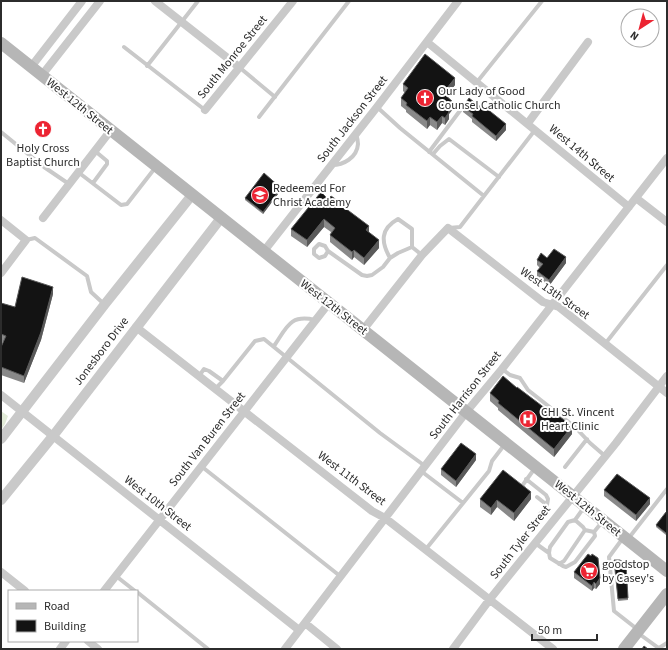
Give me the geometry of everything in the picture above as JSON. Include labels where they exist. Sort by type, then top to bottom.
[{"type":"main road","name":"West 12th Street","points":[[2,46],[42,75],[573,495],[582,510],[598,527],[626,538],[667,571]]},
{"type":"main road","points":[[624,649],[667,594]]},
{"type":"street","points":[[31,67],[82,1]]},
{"type":"street","points":[[42,75],[100,1]]},
{"type":"street","points":[[155,1],[239,67]]},
{"type":"street","name":"South Monroe Street","points":[[205,110],[293,1]]},
{"type":"street","name":"South Jackson Street","points":[[264,250],[356,134],[458,1]]},
{"type":"street","name":"West 14th Street","points":[[427,42],[629,207]]},
{"type":"street","points":[[528,123],[588,42]]},
{"type":"street","points":[[43,218],[111,130]]},
{"type":"street","name":"South Harrison Street","points":[[285,649],[467,412],[667,158]]},
{"type":"street","name":"Jonesboro Drive","points":[[1,439],[105,304],[192,195]]},
{"type":"street","points":[[636,198],[667,222]]},
{"type":"street","name":"Jonesboro Drive","points":[[1,500],[53,436],[221,218]]},
{"type":"street","points":[[1,220],[26,240],[1,273]]},
{"type":"street","points":[[363,330],[422,255],[448,228]]},
{"type":"street","name":"West 13th Street","points":[[448,228],[543,302],[559,307],[667,393]]},
{"type":"street","name":"South Van Buren Street","points":[[105,590],[329,303]]},
{"type":"street","name":"West 11th Street","points":[[136,327],[372,511],[385,518],[426,549],[553,649]]},
{"type":"street","name":"South Tyler Street","points":[[453,649],[490,599],[667,376]]},
{"type":"street","name":"West 10th Street","points":[[1,395],[299,630]]},
{"type":"street","points":[[1,572],[24,590]]},
{"type":"street","points":[[305,623],[337,649]]},
{"type":"street","points":[[89,642],[98,649]]},
{"type":"lane","points":[[147,66],[198,1]]},
{"type":"lane","points":[[259,117],[349,1]]},
{"type":"lane","points":[[477,82],[542,2]]},
{"type":"lane","points":[[124,47],[205,110]]},
{"type":"lane","points":[[239,67],[275,97]]},
{"type":"lane","points":[[377,107],[484,196]]},
{"type":"lane","points":[[431,153],[462,108]]},
{"type":"lane","points":[[448,228],[460,227],[535,130]]},
{"type":"lane","points":[[1,132],[44,167],[69,184]]},
{"type":"lane","points":[[431,153],[449,139],[498,177]]},
{"type":"lane","points":[[93,183],[107,164],[107,161],[95,151]]},
{"type":"lane","points":[[78,172],[121,205],[128,204],[157,166]]},
{"type":"lane","points":[[390,258],[385,249],[383,237],[389,225],[398,219],[412,229],[412,247]]},
{"type":"lane","points":[[26,240],[35,238],[87,276],[92,292],[105,304]]},
{"type":"lane","points":[[412,247],[422,255]]},
{"type":"lane","points":[[328,251],[362,275],[367,276],[372,275],[383,267],[390,258],[412,247]]},
{"type":"lane","points":[[604,344],[667,265]]},
{"type":"lane","points":[[274,346],[292,321],[298,318],[316,320]]},
{"type":"lane","points":[[215,388],[223,381],[255,341],[264,339],[380,433],[463,504]]},
{"type":"lane","points":[[199,376],[204,369],[223,381]]},
{"type":"lane","points":[[502,369],[509,374],[520,378],[528,390],[575,427],[605,456]]},
{"type":"lane","points":[[565,467],[587,439]]},
{"type":"lane","points":[[426,549],[489,471],[492,461],[506,442]]},
{"type":"lane","points":[[201,466],[341,576]]},
{"type":"lane","points":[[530,492],[522,486],[536,466]]},
{"type":"lane","points":[[524,535],[546,505],[548,499],[546,495],[526,479]]},
{"type":"lane","points":[[667,489],[609,557],[614,611],[638,632],[660,648],[667,643]]},
{"type":"lane","points":[[537,497],[546,505]]},
{"type":"lane","points":[[582,510],[575,520],[568,522],[550,547],[550,558],[566,567],[575,562],[595,536],[598,527]]},
{"type":"lane","points":[[575,520],[583,526],[585,530]]},
{"type":"lane","points":[[559,564],[564,560],[585,530],[598,527]]},
{"type":"lane","points":[[535,542],[549,553]]},
{"type":"lane","points":[[116,576],[134,590]]},
{"type":"lane","points":[[138,594],[208,649]]},
{"type":"green space","points":[[1,411],[8,416],[1,430]]},
{"type":"building","name":"Our Lady of Good Counsel Catholic Church","points":[[425,54],[455,78],[443,93],[453,102],[447,110],[449,112],[445,118],[442,116],[437,122],[430,117],[427,121],[406,105],[407,103],[401,98],[408,88],[403,84]]},
{"type":"building","points":[[469,98],[479,106],[481,104],[506,124],[496,136],[472,116],[473,114],[463,107]]},
{"type":"building","name":"Redeemed For Christ Academy","points":[[264,173],[281,188],[263,212],[245,198]]},
{"type":"building","points":[[321,192],[328,199],[331,196],[347,207],[345,208],[369,226],[366,230],[379,240],[364,258],[354,250],[352,252],[330,235],[335,228],[324,219],[307,240],[291,229]]},
{"type":"building","points":[[554,249],[566,257],[549,280],[537,271],[543,264],[537,260],[541,253],[547,258]]},
{"type":"building","points":[[22,277],[53,287],[41,332],[24,376],[1,367],[1,347],[6,336],[1,334],[1,303],[15,307]]},
{"type":"building","name":"CHI St. Vincent Heart Clinic","points":[[503,376],[554,415],[555,413],[572,426],[554,449],[498,403],[499,401],[490,393]]},
{"type":"building","points":[[461,443],[476,454],[456,481],[441,469]]},
{"type":"building","points":[[503,470],[531,492],[514,513],[497,500],[491,508],[480,499]]},
{"type":"building","points":[[617,474],[650,498],[636,515],[604,490]]},
{"type":"building","points":[[666,512],[667,513],[667,533],[656,525]]},
{"type":"building","name":"goodstop by Casey's","points":[[588,554],[591,556],[592,554],[598,558],[600,578],[596,584],[594,582],[592,586],[574,572]]},
{"type":"building","name":"goodstop by Casey's","points":[[614,560],[620,560],[626,564],[628,598],[618,599]]},
{"type":"place","name":"Our Lady of Good Counsel Catholic Church","points":[[425,98]]},
{"type":"place","name":"Holy Cross Baptist Church","points":[[43,129]]},
{"type":"place","name":"Redeemed For Christ Academy","points":[[260,195]]},
{"type":"place","name":"CHI St. Vincent Heart Clinic","points":[[528,419]]},
{"type":"place","name":"goodstop by Casey's","points":[[589,571]]}]
